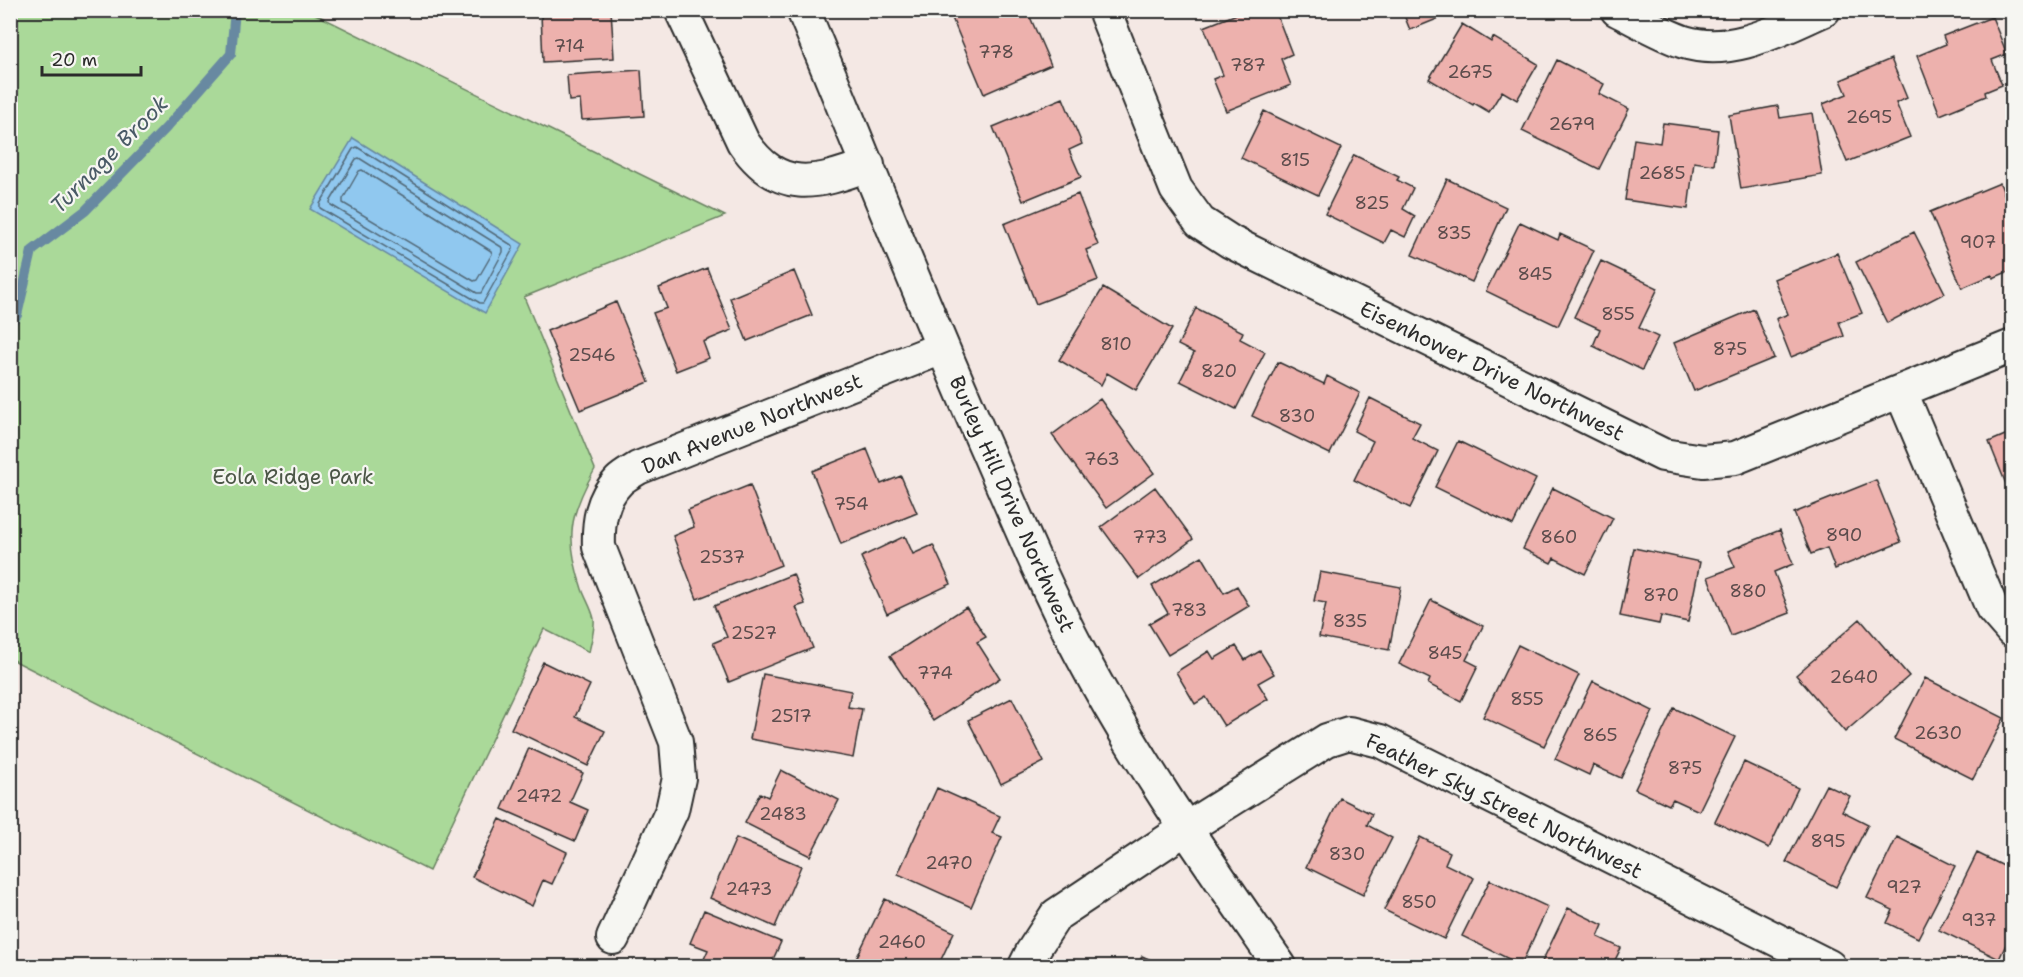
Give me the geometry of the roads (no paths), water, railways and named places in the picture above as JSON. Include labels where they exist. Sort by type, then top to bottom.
[{"type":"street","points":[[681,10],[743,142],[763,165],[786,178],[810,182],[831,178],[868,165]]},
{"type":"street","name":"Burley Hill Drive Northwest","points":[[803,10],[942,348],[1044,581],[1080,654],[1185,829],[1280,966]]},
{"type":"street","name":"Eisenhower Drive Northwest","points":[[1104,10],[1176,189],[1200,222],[1231,243],[1663,455],[1703,461],[1735,458],[2013,346]]},
{"type":"street","points":[[1617,10],[1684,42],[1717,47],[1743,44],[1824,10]]},
{"type":"street","name":"Dan Avenue Northwest","points":[[613,938],[672,810],[679,778],[676,742],[599,547],[598,521],[608,497],[618,481],[638,468],[942,348]]},
{"type":"street","points":[[1901,392],[1992,608],[2013,631]]},
{"type":"street","name":"Feather Sky Street Northwest","points":[[1025,966],[1056,915],[1185,829],[1327,740],[1349,733],[1380,741],[1829,966]]},
{"type":"water","points":[[353,138],[523,244],[485,313],[310,209]]},
{"type":"waterway","name":"Turnage Brook","points":[[10,325],[17,315],[32,251],[85,211],[166,128],[231,54],[235,10]]},
{"type":"park label","name":"Eola Ridge Park","points":[[293,477]]}]
